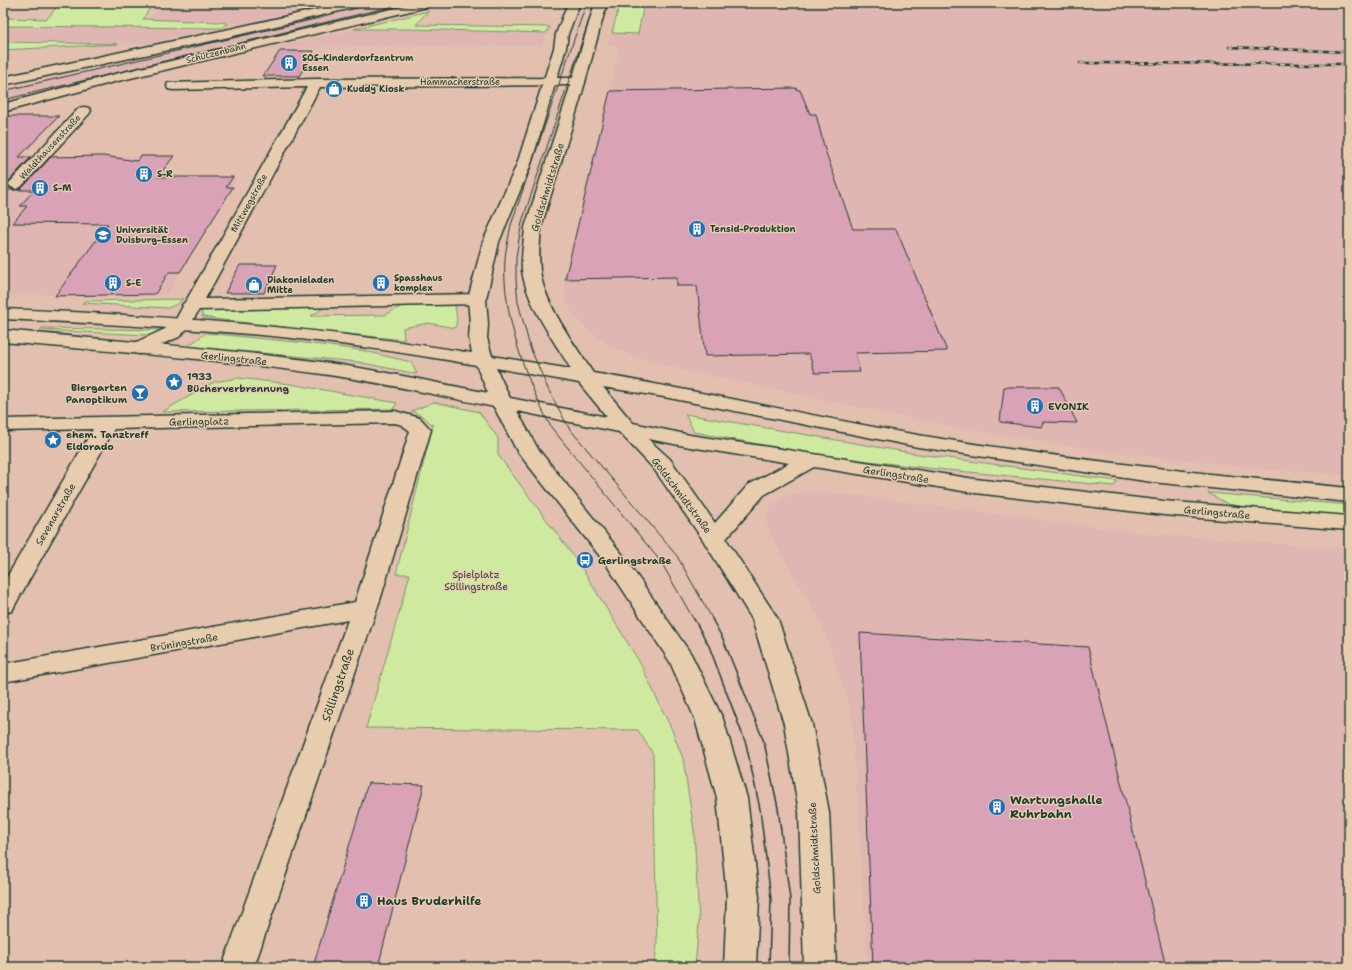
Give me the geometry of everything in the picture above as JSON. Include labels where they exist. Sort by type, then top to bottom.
[{"type":"main road","name":"Schützenbahn","points":[[3,82],[360,3]]},
{"type":"main road","name":"Schützenbahn","points":[[3,108],[133,74],[430,3]]},
{"type":"main road","points":[[574,3],[562,34],[560,48],[524,164],[491,242],[477,299],[479,324],[478,338],[483,360],[502,402],[528,451],[614,559],[682,660],[709,719],[732,798],[743,897],[740,967]]},
{"type":"main road","name":"Goldschmidtstraße","points":[[601,3],[579,82],[533,227],[531,271],[540,304],[586,378],[626,428],[662,464],[714,538],[765,619],[798,724],[814,812],[820,967]]},
{"type":"main road","name":"Hammacherstraße","points":[[173,86],[316,83],[579,82]]},
{"type":"main road","name":"Mittwegstraße","points":[[182,324],[191,305],[316,83]]},
{"type":"main road","name":"Waldthausenstraße","points":[[11,189],[84,111]]},
{"type":"main road","points":[[191,305],[477,299]]},
{"type":"main road","points":[[3,314],[182,324],[281,332],[414,349],[669,392],[918,441],[1152,476],[1349,496]]},
{"type":"main road","name":"Gerlingstraße","points":[[139,348],[172,333],[182,324]]},
{"type":"main road","name":"Gerlingstraße","points":[[3,336],[139,348],[327,369],[406,382],[690,441],[975,486],[1164,508],[1349,523]]},
{"type":"main road","name":"Gerlingplatz","points":[[3,425],[395,417]]},
{"type":"main road","name":"Söllingstraße","points":[[238,967],[364,609],[421,430],[417,424],[408,419],[395,417]]},
{"type":"main road","name":"Sevenarstraße","points":[[3,605],[107,423]]},
{"type":"main road","points":[[714,538],[756,490],[809,461]]},
{"type":"main road","name":"Brüningstraße","points":[[3,673],[364,609]]},
{"type":"shaded area","points":[[160,3],[357,3],[257,26],[219,22],[152,20]]},
{"type":"shaded area","points":[[644,3],[1349,3],[1349,475],[1274,470],[1103,451],[952,427],[674,368],[632,356],[603,342],[574,316],[564,299],[565,279],[620,46],[607,46],[612,33],[638,34]]},
{"type":"shaded area","points":[[367,5],[384,10],[3,102],[3,89]]},
{"type":"shaded area","points":[[3,26],[220,28],[149,44],[118,44],[3,42]]},
{"type":"shaded area","points":[[354,29],[546,33],[542,45],[270,48]]},
{"type":"shaded area","name":"Universität Duisburg-Essen","points":[[3,116],[60,116],[21,157],[174,156],[160,177],[238,176],[167,294],[3,295]]},
{"type":"shaded area","points":[[813,491],[1150,534],[1349,549],[1349,967],[868,967],[851,710],[820,620],[773,540],[765,519],[772,504],[790,494]]},
{"type":"green space","points":[[60,3],[153,3],[143,19],[219,22],[228,24],[220,28],[3,26],[3,18],[47,19]]},
{"type":"green space","points":[[620,3],[644,3],[638,34],[612,33]]},
{"type":"green space","points":[[429,11],[416,25],[550,27],[546,33],[354,29]]},
{"type":"green space","points":[[3,42],[118,44],[3,50]]},
{"type":"green space","points":[[183,299],[177,304],[168,308],[82,303],[86,301]]},
{"type":"green space","points":[[455,305],[457,320],[455,328],[428,323],[403,328],[404,340],[222,320],[203,317],[201,310],[325,307],[311,316],[385,315],[402,306]]},
{"type":"green space","points":[[42,328],[163,330],[150,335],[40,330]]},
{"type":"green space","points":[[206,333],[360,350],[411,362],[417,374],[358,362],[188,346]]},
{"type":"green space","points":[[238,378],[290,384],[397,403],[393,409],[162,412],[214,382]]},
{"type":"green space","name":"Spielplatz Söllingstraße","points":[[434,402],[479,412],[498,438],[498,455],[578,562],[640,663],[672,730],[683,759],[694,830],[699,922],[695,967],[654,967],[657,945],[653,754],[638,730],[366,728],[410,574],[396,574],[433,425],[422,416],[412,411]]},
{"type":"green space","points":[[685,414],[918,454],[1117,481],[1114,486],[927,468],[812,454],[694,432]]},
{"type":"green space","points":[[1208,493],[1349,505],[1349,516],[1272,512],[1228,504]]},
{"type":"building","name":"SOS-Kinderdorfzentrum Essen","points":[[280,51],[314,51],[299,76],[263,76]]},
{"type":"building","name":"Tensid-Produktion","points":[[796,88],[797,90],[800,90],[810,114],[816,114],[825,150],[853,229],[896,229],[947,351],[855,353],[860,372],[815,373],[809,354],[705,356],[697,286],[677,286],[677,277],[565,279],[610,91]]},
{"type":"building","points":[[3,116],[59,116],[19,157],[31,157],[7,183],[10,188],[15,190],[3,190]]},
{"type":"building","name":"Universität Duisburg-Essen","points":[[103,156],[137,161],[141,156],[174,156],[158,177],[233,177],[226,187],[233,187],[180,272],[169,272],[155,294],[55,296],[108,224],[13,223],[27,206],[20,206],[34,190],[17,190],[22,188],[51,157]]},
{"type":"building","name":"Diakonieladen Mitte","points":[[240,265],[277,265],[264,293],[225,293]]},
{"type":"building","name":"EVONIK","points":[[1004,387],[1059,387],[1077,423],[1043,422],[1041,427],[1000,422]]},
{"type":"building","name":"Wartungshalle Ruhrbahn","points":[[860,633],[1088,647],[1166,967],[873,967]]},
{"type":"building","name":"Haus Bruderhilfe","points":[[368,783],[424,785],[378,967],[313,967]]},
{"type":"tram line","points":[[3,100],[406,3]]},
{"type":"tram line","points":[[585,3],[584,10],[511,225],[505,258],[505,279],[511,323],[524,367],[551,427],[661,562],[694,620]]},
{"type":"tram line","points":[[593,3],[592,11],[522,222],[516,257],[518,302],[530,347],[548,389],[569,428],[677,556],[713,620]]},
{"type":"tram line","points":[[3,91],[324,17]]},
{"type":"tram line","points":[[694,619],[709,646],[746,744],[760,809],[771,899],[769,967]]},
{"type":"tram line","points":[[712,619],[723,639],[764,742],[778,808],[790,899],[789,967]]},
{"type":"railway","points":[[1229,47],[1349,52]]},
{"type":"railway","points":[[1080,63],[1349,64]]},
{"type":"place","name":"SOS-Kinderdorfzentrum Essen","points":[[289,63]]},
{"type":"place","name":"Kuddy Kiosk","points":[[334,89]]},
{"type":"place","name":"S-R","points":[[144,174]]},
{"type":"place","name":"S-M","points":[[40,188]]},
{"type":"place","name":"Tensid-Produktion","points":[[697,229]]},
{"type":"place","name":"Universität Duisburg-Essen","points":[[103,235]]},
{"type":"place","name":"S-E","points":[[113,283]]},
{"type":"place","name":"Spasshaus komplex","points":[[381,283]]},
{"type":"place","name":"Diakonieladen Mitte","points":[[254,285]]},
{"type":"place","name":"1933 Bücherverbrennung","points":[[174,382]]},
{"type":"place","name":"Biergarten Panoptikum","points":[[140,393]]},
{"type":"place","name":"EVONIK","points":[[1035,406]]},
{"type":"place","name":"ehem. Tanztreff Eldorado","points":[[53,440]]},
{"type":"place","name":"Gerlingstraße","points":[[585,560]]},
{"type":"place","name":"Wartungshalle Ruhrbahn","points":[[997,807]]},
{"type":"place","name":"Haus Bruderhilfe","points":[[364,901]]}]
